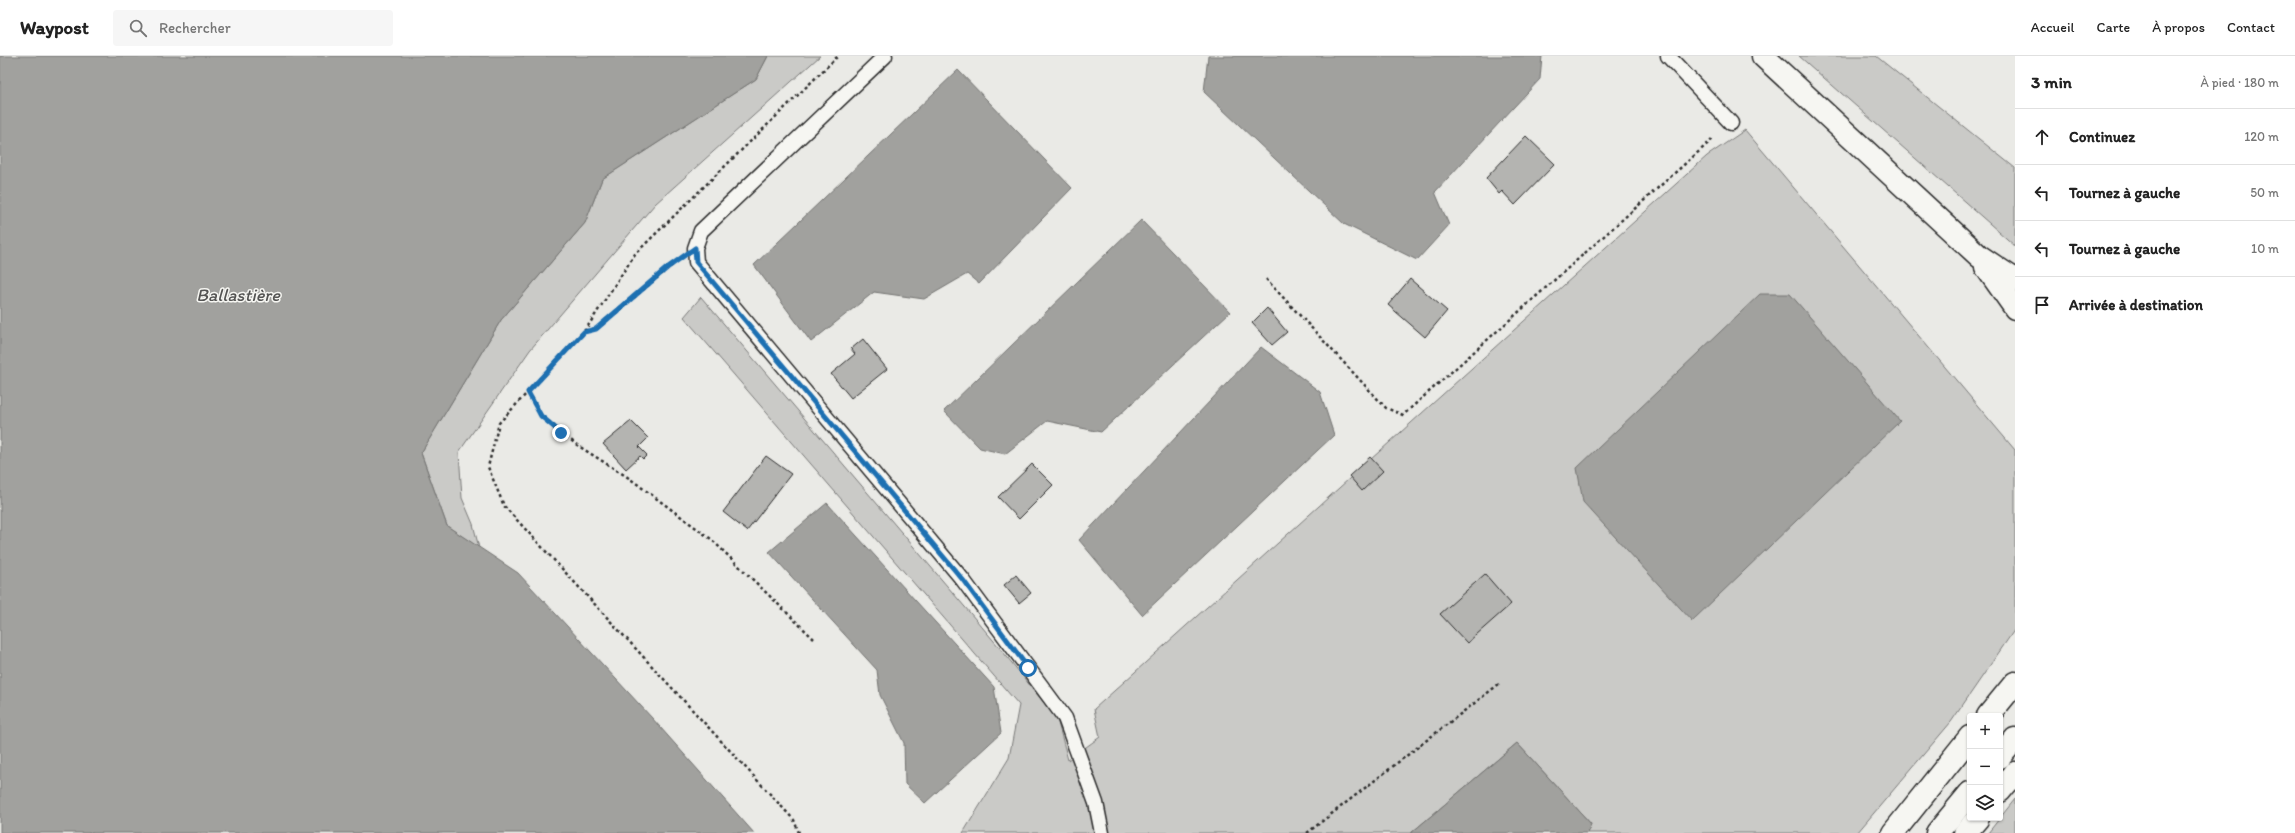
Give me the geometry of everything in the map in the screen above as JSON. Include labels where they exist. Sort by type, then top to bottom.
[{"type":"main road","points":[[1763,56],[1979,256],[2015,280]]},
{"type":"main road","points":[[1979,256],[2015,308]]},
{"type":"main road","points":[[1990,713],[2015,683]]},
{"type":"main road","points":[[2003,753],[2015,739]]},
{"type":"main road","points":[[1893,833],[1967,741]]},
{"type":"main road","points":[[2003,787],[2015,773]]},
{"type":"main road","points":[[1937,833],[1967,797]]},
{"type":"main road","points":[[1965,833],[1975,821]]},
{"type":"lane","points":[[885,56],[701,231],[695,248],[696,262],[963,580],[1065,718],[1096,802],[1102,833]]},
{"type":"lane","points":[[1668,56],[1731,123]]},
{"type":"path","points":[[799,833],[794,820],[504,506],[488,467],[499,423],[584,332],[635,254],[838,56]]},
{"type":"path","points":[[1266,279],[1386,408],[1403,415],[1731,123]]},
{"type":"path","points":[[584,332],[596,329],[667,268],[695,248]]},
{"type":"path","points":[[528,392],[541,416],[577,445],[629,478],[711,539],[814,639]]},
{"type":"path","points":[[1307,833],[1499,684]]},
{"type":"shaded area","points":[[768,56],[820,56],[655,204],[530,350],[459,452],[462,498],[473,524],[479,548],[447,526],[421,453],[501,320],[585,223],[602,179],[756,79]]},
{"type":"shaded area","points":[[1799,56],[1876,56],[2015,168],[2015,246]]},
{"type":"shaded area","points":[[1745,130],[2015,450],[2015,629],[1951,722],[1857,833],[1587,833],[1591,824],[1517,743],[1411,833],[963,833],[1009,758],[1019,705],[684,317],[701,297],[999,647],[1057,719],[1068,760],[1100,737],[1094,709],[1707,156]]},
{"type":"shaded area","points":[[2015,799],[2015,833],[1988,833],[1998,821],[2003,821],[2003,814]]},
{"type":"water","name":"Ballastière","points":[[0,56],[768,56],[756,79],[602,179],[585,223],[501,320],[421,453],[447,526],[518,573],[652,718],[754,833],[0,833]]},
{"type":"water","points":[[1208,56],[1542,56],[1540,79],[1435,192],[1449,225],[1417,260],[1344,224],[1204,92]]},
{"type":"water","points":[[958,70],[1072,188],[979,284],[967,274],[924,299],[874,292],[811,342],[754,265]]},
{"type":"water","points":[[1141,220],[1230,312],[1101,432],[1047,421],[1005,454],[980,448],[944,411]]},
{"type":"water","points":[[1760,294],[1790,294],[1900,421],[1692,621],[1583,502],[1577,468]]},
{"type":"water","points":[[1261,347],[1320,392],[1334,435],[1142,615],[1079,540]]},
{"type":"water","points":[[827,503],[994,687],[1001,733],[925,803],[905,784],[904,743],[880,695],[877,670],[769,552]]},
{"type":"water","points":[[1517,743],[1591,824],[1587,833],[1411,833]]},
{"type":"building","points":[[1526,136],[1555,164],[1515,205],[1502,191],[1499,194],[1486,178]]},
{"type":"building","points":[[1410,279],[1447,311],[1425,337],[1388,305]]},
{"type":"building","points":[[1267,308],[1287,332],[1272,345],[1252,323]]},
{"type":"building","points":[[863,339],[887,369],[851,398],[831,374],[855,354],[851,349]]},
{"type":"building","points":[[631,421],[648,438],[639,447],[647,455],[643,459],[640,456],[626,469],[603,444]]},
{"type":"building","points":[[766,456],[791,474],[747,531],[723,512]]},
{"type":"building","points":[[1370,457],[1383,471],[1362,491],[1349,476]]},
{"type":"building","points":[[1032,464],[1053,485],[1019,519],[998,497]]},
{"type":"building","points":[[1485,574],[1511,604],[1467,643],[1440,614]]},
{"type":"building","points":[[1016,575],[1031,593],[1019,603],[1004,585]]},
{"type":"route","points":[[561,433],[541,416],[528,392],[584,332],[596,329],[667,268],[695,248],[696,262],[963,580],[1028,668]]}]
